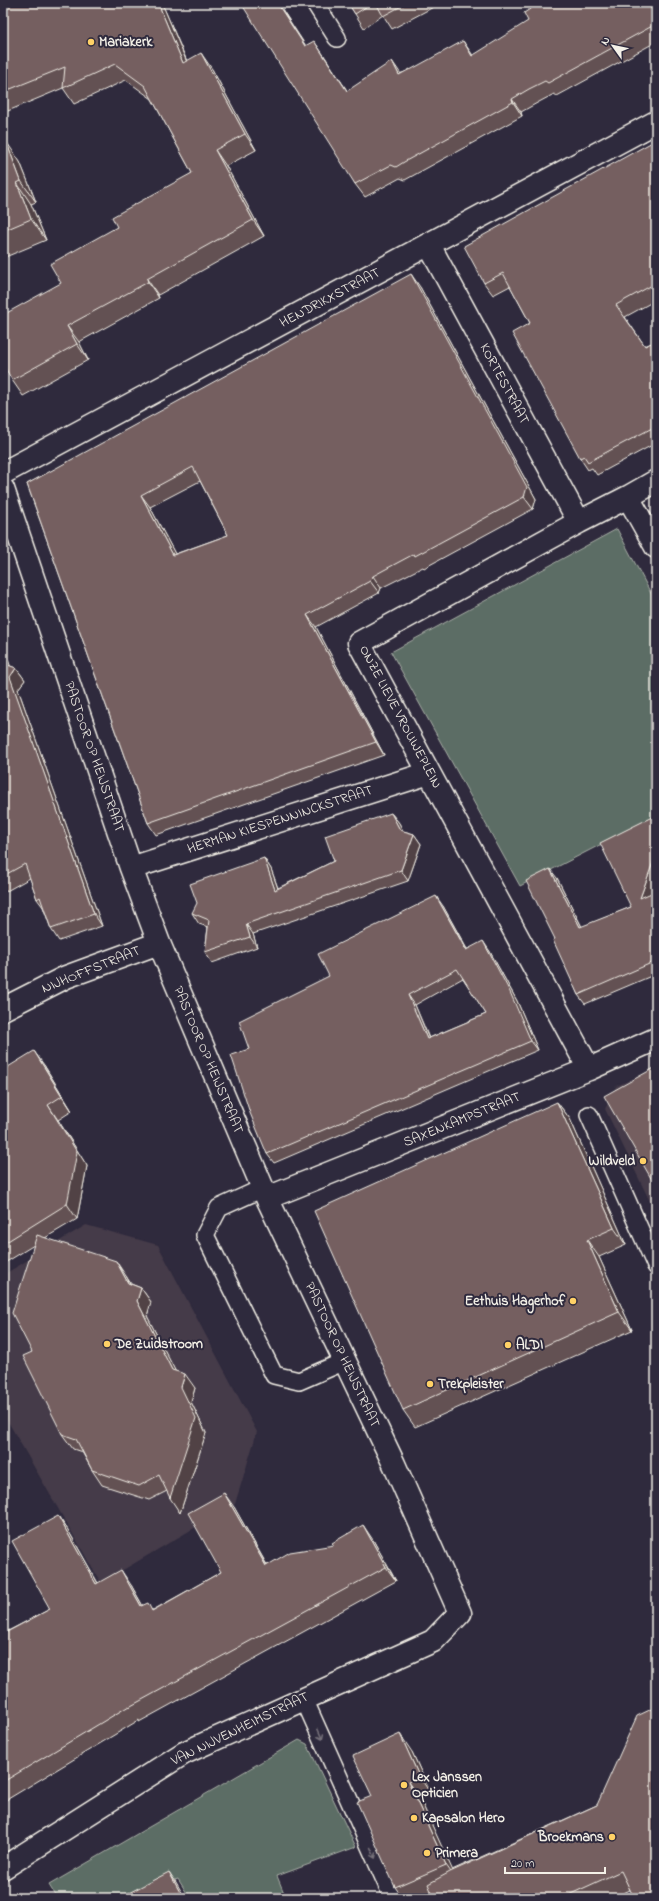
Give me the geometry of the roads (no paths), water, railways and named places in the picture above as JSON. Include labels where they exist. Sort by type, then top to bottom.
[{"type":"street","name":"HENDRIKXSTRAAT","points":[[3,473],[656,122]]},
{"type":"street","name":"KORTESTRAAT","points":[[429,245],[579,522]]},
{"type":"street","name":"ONZE LIEVE VROUWEPLEIN","points":[[589,1069],[359,642],[656,481]]},
{"type":"street","name":"PASTOOR OP HEIJSTRAAT","points":[[3,489],[158,944],[265,1193],[394,1464],[460,1613]]},
{"type":"street","points":[[628,497],[656,547]]},
{"type":"street","name":"HERMAN KIESPENNINCKSTRAAT","points":[[131,868],[429,773]]},
{"type":"street","name":"NIJHOFFSTRAAT","points":[[3,1009],[66,977],[158,944]]},
{"type":"street","name":"SAXENKAMPSTRAAT","points":[[265,1193],[589,1069],[656,1039]]},
{"type":"street","name":"VAN NIJVENHEIMSTRAAT","points":[[3,1868],[184,1753],[433,1641],[460,1613]]},
{"type":"lane","points":[[315,3],[337,38]]},
{"type":"lane","points":[[589,1115],[656,1266]]},
{"type":"lane","points":[[265,1193],[219,1208],[205,1235],[274,1375],[300,1381],[345,1361]]},
{"type":"lane","points":[[304,1699],[393,1898]]},
{"type":"place","name":"Mariakerk","points":[[91,42]]},
{"type":"place","name":"Wildveld","points":[[643,1161]]},
{"type":"place","name":"Eethuis Hagerhof","points":[[573,1301]]},
{"type":"place","name":"De Zuidstroom","points":[[107,1344]]},
{"type":"place","name":"ALDI","points":[[508,1345]]},
{"type":"place","name":"Trekpleister","points":[[430,1384]]},
{"type":"place","name":"Lex Janssen Opticien","points":[[404,1785]]},
{"type":"place","name":"Kapsalon Hero","points":[[414,1818]]},
{"type":"place","name":"Broekmans","points":[[612,1837]]},
{"type":"place","name":"Primera","points":[[427,1853]]}]
